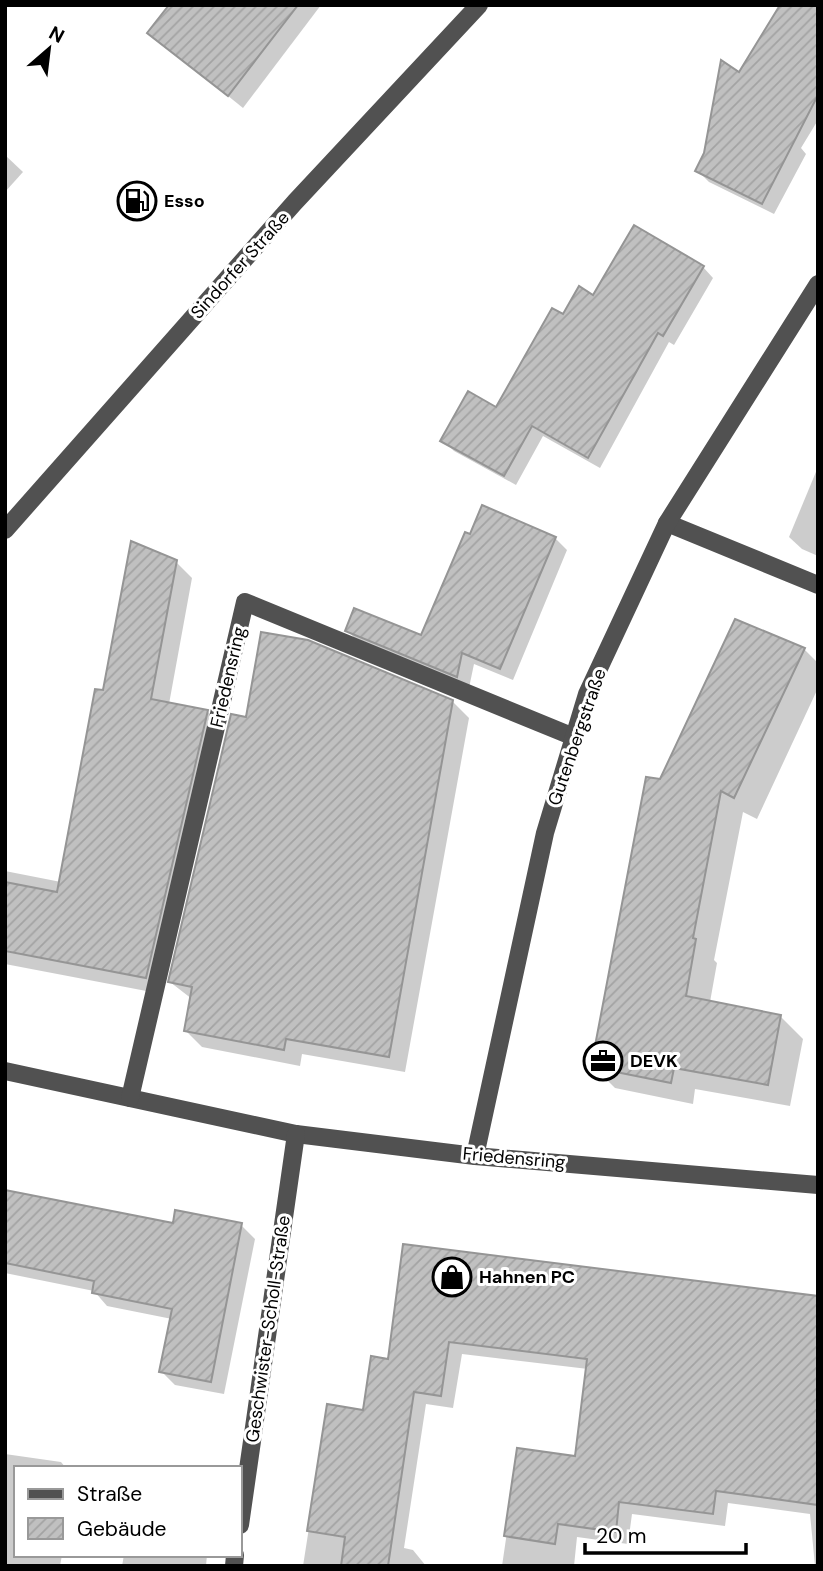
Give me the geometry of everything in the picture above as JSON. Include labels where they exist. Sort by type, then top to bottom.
[{"type":"street","name":"Sindorfer Straße","points":[[5,530],[295,202],[479,5]]},
{"type":"street","name":"Gutenbergstraße","points":[[475,1156],[545,833],[587,694],[667,523],[818,284]]},
{"type":"street","points":[[667,523],[818,585]]},
{"type":"street","name":"Friedensring","points":[[130,1098],[245,602],[574,737]]},
{"type":"street","name":"Friedensring","points":[[5,1071],[296,1134],[475,1156],[818,1185]]},
{"type":"street","name":"Geschwister-Scholl-Straße","points":[[242,1511],[296,1134]]},
{"type":"building","points":[[169,5],[298,5],[228,96],[147,33]]},
{"type":"building","points":[[780,5],[818,5],[818,95],[762,204],[695,171],[704,153],[721,60],[739,72]]},
{"type":"building","points":[[634,225],[704,266],[663,336],[658,333],[588,458],[532,426],[504,476],[440,441],[468,391],[496,407],[552,308],[563,314],[579,286],[593,295]]},
{"type":"building","points":[[482,505],[556,537],[500,669],[462,653],[457,677],[345,631],[354,608],[421,635],[465,532],[470,534]]},
{"type":"building","points":[[131,541],[177,560],[151,699],[208,710],[146,978],[5,951],[5,882],[57,892],[95,689],[103,690]]},
{"type":"building","points":[[735,619],[805,648],[734,798],[721,791],[693,938],[696,939],[686,996],[781,1015],[768,1085],[674,1068],[671,1083],[591,1067],[646,777],[660,779]]},
{"type":"building","points":[[261,632],[308,640],[453,700],[389,1057],[286,1039],[284,1050],[184,1031],[192,987],[168,982],[231,714],[246,717]]},
{"type":"building","points":[[5,1190],[173,1223],[175,1210],[242,1223],[211,1382],[159,1372],[172,1309],[92,1293],[94,1281],[5,1263]]},
{"type":"building","points":[[403,1244],[818,1296],[818,1505],[716,1491],[713,1514],[619,1502],[616,1532],[558,1524],[555,1544],[504,1536],[517,1448],[575,1456],[587,1359],[449,1342],[441,1396],[414,1392],[388,1566],[341,1566],[345,1537],[307,1531],[327,1404],[363,1410],[371,1356],[388,1359]]},
{"type":"place","name":"Esso","points":[[137,201]]},
{"type":"place","name":"DEVK","points":[[603,1061]]},
{"type":"place","name":"Hahnen PC","points":[[452,1277]]}]
